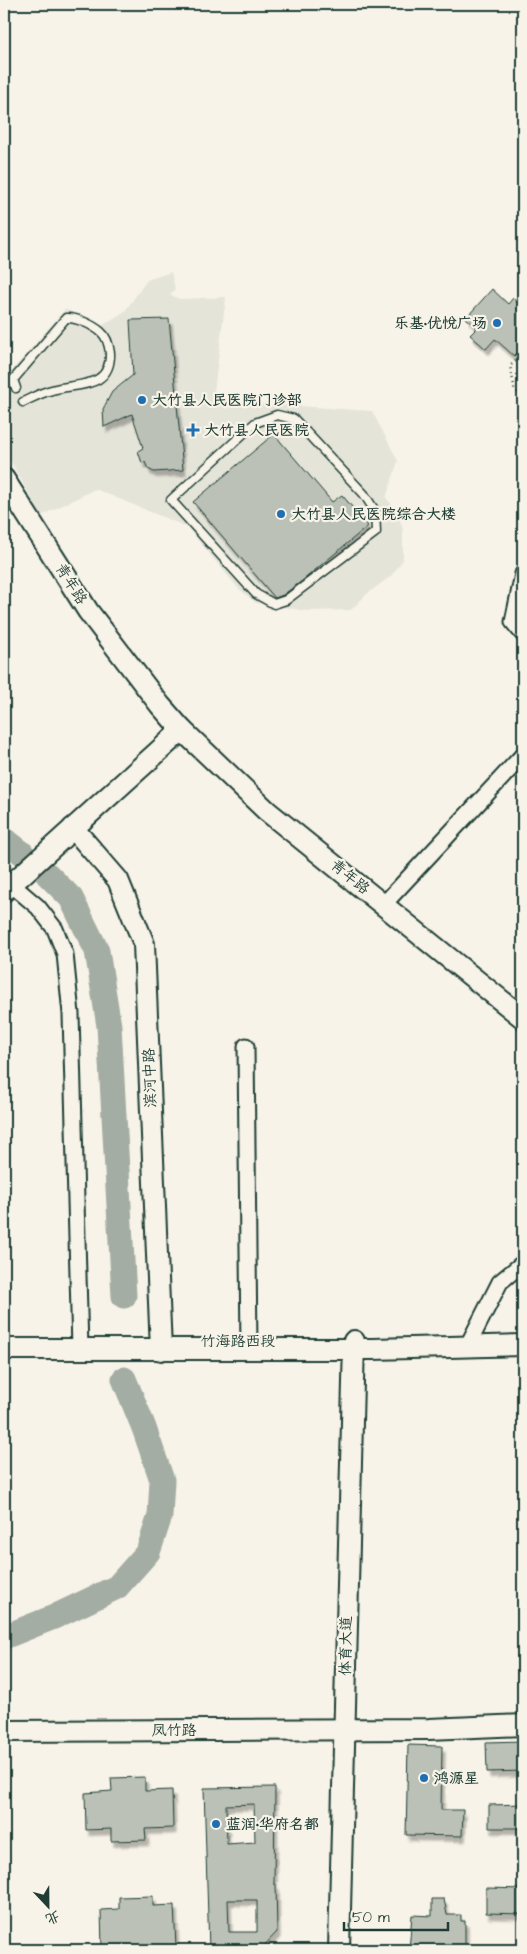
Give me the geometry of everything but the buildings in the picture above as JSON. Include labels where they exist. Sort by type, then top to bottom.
[{"type":"street","name":"青年路","points":[[4,479],[88,611],[160,705],[182,730],[267,811],[523,1018]]},
{"type":"street","points":[[523,574],[513,622],[523,634]]},
{"type":"street","points":[[80,1344],[71,1014],[65,954],[55,928],[38,907],[7,887],[182,730]]},
{"type":"street","points":[[384,904],[523,755]]},
{"type":"street","name":"滨河中路","points":[[73,828],[118,880],[144,944],[161,1345]]},
{"type":"street","points":[[246,1046],[249,1346]]},
{"type":"street","points":[[470,1342],[500,1282],[523,1263]]},
{"type":"street","name":"竹海路西段","points":[[4,1340],[80,1344],[249,1346],[470,1342],[523,1337]]},
{"type":"street","name":"竹海路西段","points":[[470,1342],[523,1345]]},
{"type":"street","name":"竹海路西段","points":[[4,1349],[80,1344]]},
{"type":"street","name":"体育大道","points":[[339,1950],[354,1345]]},
{"type":"street","name":"凤竹路","points":[[4,1731],[345,1730],[523,1725]]},
{"type":"lane","points":[[16,388],[13,380],[66,318],[72,317],[100,331],[105,336],[109,345],[110,356],[106,370],[96,381],[83,386],[52,389],[23,402]]},
{"type":"lane","points":[[277,414],[294,419],[364,494],[375,511],[376,532],[286,600],[274,604],[256,594],[171,500],[255,423],[277,414]]},
{"type":"path","points":[[523,354],[510,366],[515,390],[523,397]]},
{"type":"shaded area","name":"大竹县人民医院","points":[[171,272],[175,289],[170,295],[180,299],[226,297],[213,400],[372,411],[398,461],[386,498],[396,509],[403,529],[403,560],[391,576],[367,594],[351,610],[307,611],[256,603],[238,588],[187,527],[95,489],[41,516],[4,449],[4,380],[65,309],[100,327],[125,311],[147,280]]},
{"type":"waterway","points":[[4,839],[22,853]]},
{"type":"waterway","points":[[48,875],[71,898],[97,951],[109,1026],[124,1296]]},
{"type":"waterway","points":[[4,1637],[54,1617],[117,1587],[148,1552],[160,1516],[162,1480],[124,1379]]},
{"type":"place","name":"乐基•优悦广场","points":[[497,323]]},
{"type":"place","name":"大竹县人民医院门诊部","points":[[142,400]]},
{"type":"place","name":"大竹县人民医院","points":[[193,430]]},
{"type":"place","name":"大竹县人民医院综合大楼","points":[[281,514]]},
{"type":"place","name":"鸿源星","points":[[424,1778]]},
{"type":"place","name":"蓝润•华府名都","points":[[216,1824]]}]
